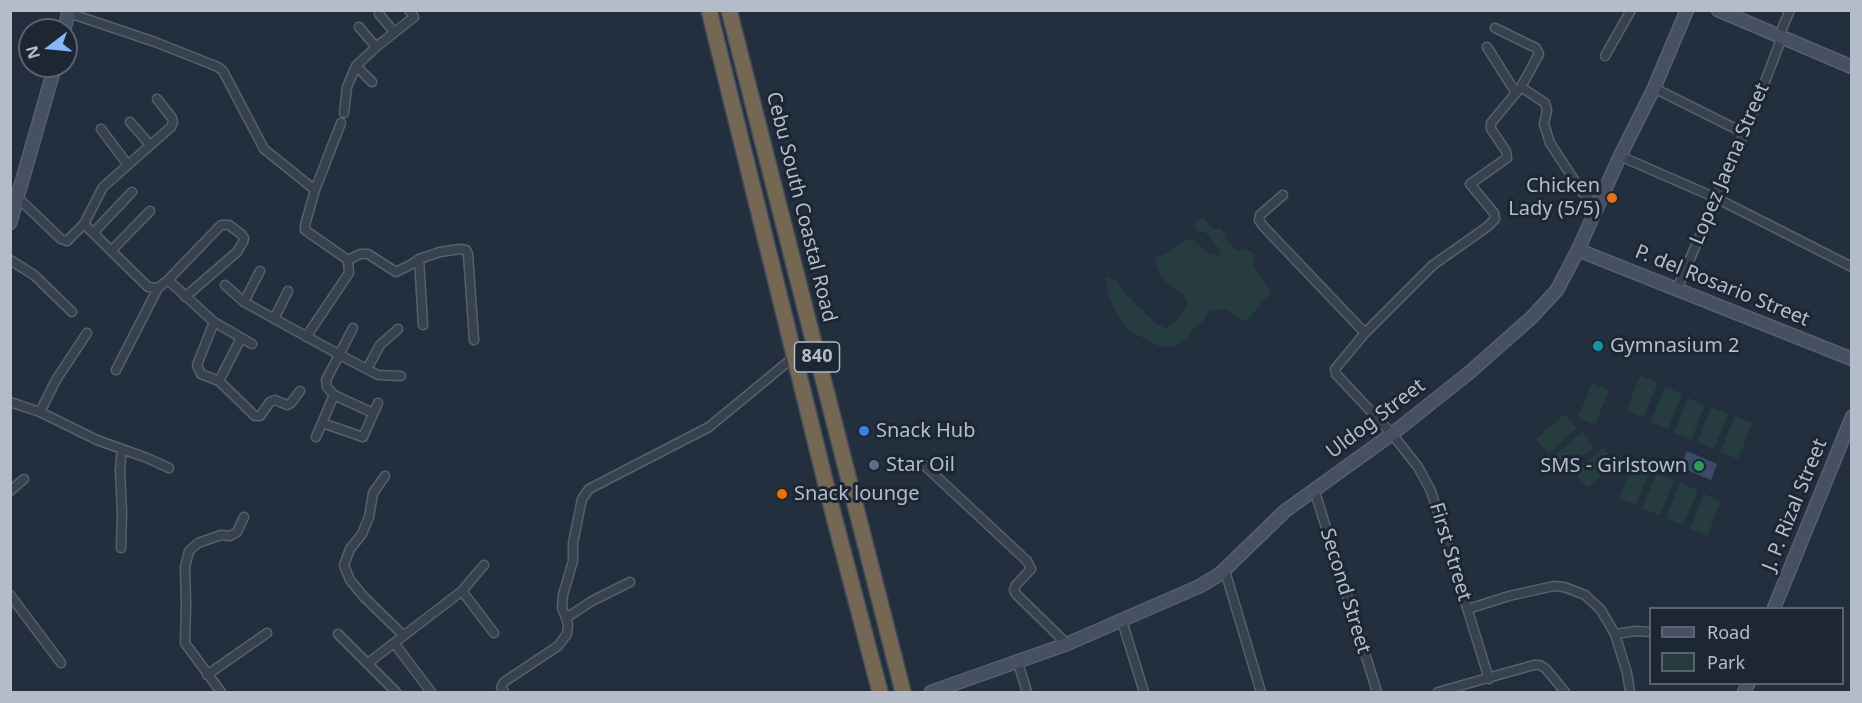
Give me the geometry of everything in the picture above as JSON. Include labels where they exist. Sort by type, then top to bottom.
[{"type":"highway","name":"840","points":[[709,10],[880,693]]},
{"type":"highway","name":"Cebu South Coastal Road","points":[[729,10],[903,693]]},
{"type":"street","points":[[344,113],[347,87],[356,66],[414,16],[409,10]]},
{"type":"street","points":[[1605,56],[1631,10]]},
{"type":"street","name":"Uldog Street","points":[[931,693],[1067,644],[1200,586],[1225,571],[1285,511],[1392,434],[1470,372],[1532,317],[1557,290],[1578,250],[1620,156],[1654,88],[1687,10]]},
{"type":"street","points":[[1718,10],[1851,67]]},
{"type":"street","name":"Lopez Jaena Street","points":[[1677,289],[1744,133],[1790,10]]},
{"type":"street","points":[[69,12],[218,67],[223,71],[264,149],[315,190]]},
{"type":"street","points":[[379,14],[394,32]]},
{"type":"street","points":[[360,27],[376,47]]},
{"type":"street","points":[[1495,28],[1539,51],[1539,56],[1518,90]]},
{"type":"street","points":[[1487,46],[1518,90],[1545,103],[1547,111],[1544,124],[1550,143],[1582,192],[1597,207]]},
{"type":"street","points":[[356,66],[372,82]]},
{"type":"street","points":[[10,223],[52,78]]},
{"type":"street","points":[[1654,88],[1744,133]]},
{"type":"street","name":"First Street","points":[[1489,679],[1431,491],[1418,466],[1392,434],[1336,374],[1336,366],[1365,333],[1433,265],[1495,219],[1494,213],[1470,184],[1507,158],[1506,151],[1490,126],[1518,90]]},
{"type":"street","points":[[18,198],[61,239],[67,241],[84,224],[103,187],[117,172],[128,165],[171,126],[173,122],[157,99]]},
{"type":"street","points":[[130,122],[150,146]]},
{"type":"street","points":[[306,337],[350,273],[348,260],[305,230],[315,190],[341,123]]},
{"type":"street","points":[[101,129],[128,165]]},
{"type":"street","points":[[1620,156],[1716,198],[1851,267]]},
{"type":"street","points":[[93,233],[132,192]]},
{"type":"street","points":[[1283,195],[1260,215],[1259,220],[1272,237],[1365,333]]},
{"type":"street","points":[[111,251],[150,211]]},
{"type":"street","points":[[84,224],[153,287]]},
{"type":"street","points":[[116,370],[153,287],[168,280],[221,225],[225,224],[241,234],[244,238],[237,252],[185,297]]},
{"type":"street","points":[[348,260],[360,254],[368,254],[396,272],[419,259],[440,252],[466,250],[474,340]]},
{"type":"street","name":"P. del Rosario Street","points":[[1578,250],[1851,359]]},
{"type":"street","points":[[419,259],[423,325]]},
{"type":"street","points":[[10,260],[33,275],[72,312]]},
{"type":"street","points":[[244,302],[260,272]]},
{"type":"street","points":[[168,280],[214,322],[252,344]]},
{"type":"street","points":[[225,285],[244,302],[378,375],[401,376]]},
{"type":"street","points":[[274,319],[288,291]]},
{"type":"street","points":[[214,322],[197,364],[201,374],[219,381],[255,416],[260,416],[270,402],[275,400],[287,405],[291,403],[300,391]]},
{"type":"street","points":[[353,328],[326,380],[327,387],[333,395],[373,413]]},
{"type":"street","points":[[368,369],[380,345],[398,329]]},
{"type":"street","points":[[40,412],[56,380],[87,333]]},
{"type":"street","points":[[219,381],[241,338]]},
{"type":"street","points":[[504,693],[501,688],[504,682],[558,646],[567,634],[568,624],[562,608],[563,595],[573,561],[573,543],[582,499],[589,489],[709,428],[795,356]]},
{"type":"street","points":[[316,437],[333,395]]},
{"type":"street","points":[[10,402],[40,412],[97,440],[169,468]]},
{"type":"street","points":[[322,423],[363,437],[378,403]]},
{"type":"street","name":"J. P. Rizal Street","points":[[1775,607],[1851,417]]},
{"type":"street","points":[[121,548],[122,449]]},
{"type":"street","points":[[923,464],[1027,561],[1031,569],[1014,590],[1067,644]]},
{"type":"street","points":[[384,476],[373,493],[369,517],[362,534],[350,549],[345,565],[350,580],[364,597],[403,635]]},
{"type":"street","points":[[10,491],[24,479]]},
{"type":"street","name":"Second Street","points":[[1314,489],[1377,693]]},
{"type":"street","points":[[221,693],[185,643],[185,567],[189,551],[198,543],[221,535],[231,536],[237,532],[244,517]]},
{"type":"street","points":[[368,663],[462,591],[484,565]]},
{"type":"street","points":[[1225,571],[1262,693]]},
{"type":"street","points":[[566,618],[592,601],[630,582]]},
{"type":"street","points":[[1468,609],[1509,596],[1554,586],[1564,587],[1585,595],[1601,610],[1615,634],[1630,693]]},
{"type":"street","points":[[462,591],[494,633]]},
{"type":"street","points":[[10,596],[61,663]]},
{"type":"street","points":[[1122,621],[1144,693]]},
{"type":"street","points":[[1615,634],[1649,632]]},
{"type":"street","points":[[207,675],[267,633]]},
{"type":"street","points":[[338,634],[396,693]]},
{"type":"street","points":[[394,644],[429,689],[418,693]]},
{"type":"street","points":[[1018,663],[1027,693]]},
{"type":"street","points":[[1438,693],[1534,665],[1540,665],[1565,693]]},
{"type":"green space","points":[[1204,217],[1207,223],[1216,230],[1220,228],[1226,235],[1225,239],[1237,251],[1247,249],[1255,255],[1253,266],[1271,292],[1246,322],[1227,310],[1210,310],[1189,337],[1174,346],[1159,346],[1126,329],[1109,298],[1106,277],[1117,281],[1124,293],[1157,324],[1167,329],[1177,320],[1188,303],[1184,296],[1161,278],[1154,258],[1170,252],[1182,241],[1193,240],[1209,254],[1220,255],[1219,248],[1209,235],[1197,232],[1194,224]]},
{"type":"green space","points":[[1640,376],[1658,383],[1643,418],[1626,411]]},
{"type":"green space","points":[[1592,383],[1609,390],[1595,425],[1578,418]]},
{"type":"green space","points":[[1665,387],[1682,394],[1668,429],[1651,422]]},
{"type":"green space","points":[[1688,398],[1705,405],[1691,440],[1674,433]]},
{"type":"green space","points":[[1711,407],[1728,414],[1714,449],[1697,442]]},
{"type":"green space","points":[[1565,414],[1577,428],[1549,453],[1536,439]]},
{"type":"green space","points":[[1735,416],[1752,423],[1738,459],[1720,452]]},
{"type":"green space","points":[[1582,432],[1594,446],[1566,471],[1553,457]]},
{"type":"green space","points":[[1603,448],[1615,462],[1587,488],[1575,473]]},
{"type":"green space","points":[[1633,463],[1650,470],[1636,505],[1619,498]]},
{"type":"green space","points":[[1657,473],[1674,480],[1660,515],[1642,508]]},
{"type":"green space","points":[[1680,483],[1698,490],[1683,525],[1666,518]]},
{"type":"green space","points":[[1704,494],[1721,501],[1707,536],[1690,529]]},
{"type":"water","name":"SMS - Girlstown","points":[[1687,451],[1717,464],[1711,480],[1680,467]]},
{"type":"place","name":"Chicken Lady (5/5)","points":[[1612,198]]},
{"type":"place","name":"Gymnasium 2","points":[[1598,346]]},
{"type":"place","name":"Snack Hub","points":[[864,431]]},
{"type":"place","name":"Star Oil","points":[[874,465]]},
{"type":"place","name":"SMS - Girlstown","points":[[1699,466]]},
{"type":"place","name":"Snack lounge","points":[[782,494]]}]
